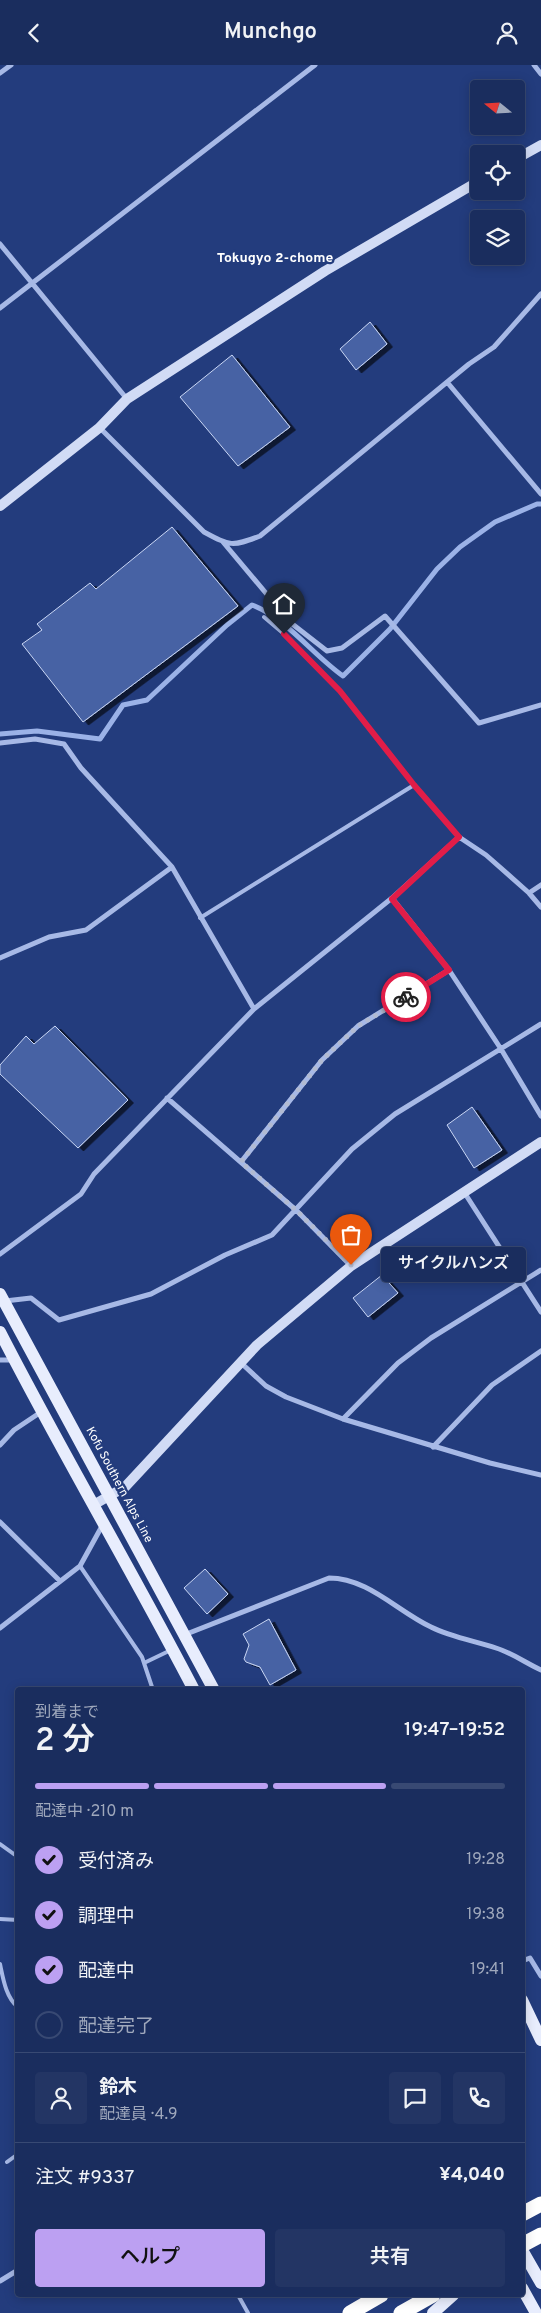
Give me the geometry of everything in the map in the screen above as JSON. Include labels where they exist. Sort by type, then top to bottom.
[{"type":"highway","points":[[525,2212],[541,2204]]},
{"type":"highway","points":[[525,2243],[541,2235]]},
{"type":"highway","points":[[350,2313],[378,2297]]},
{"type":"highway","points":[[401,2313],[429,2297]]},
{"type":"main road","name":"Kofu Southern Alps Line","points":[[2,1298],[212,1687]]},
{"type":"main road","points":[[0,1332],[42,1412],[95,1504],[192,1687]]},
{"type":"main road","points":[[525,2007],[541,2040]]},
{"type":"main road","points":[[525,2210],[541,2197]]},
{"type":"main road","points":[[525,2255],[541,2283]]},
{"type":"main road","points":[[525,2292],[536,2313]]},
{"type":"main road","points":[[433,2313],[451,2297]]},
{"type":"street","points":[[0,73],[11,65]]},
{"type":"street","points":[[0,308],[315,65]]},
{"type":"street","points":[[534,65],[541,74]]},
{"type":"street","points":[[525,154],[541,145]]},
{"type":"street","points":[[0,506],[99,428],[127,399],[325,271],[470,186]]},
{"type":"street","points":[[0,244],[127,399]]},
{"type":"street","points":[[99,428],[204,532],[222,542],[236,545],[260,536],[469,363],[494,347],[541,294]]},
{"type":"street","points":[[446,382],[541,494]]},
{"type":"street","points":[[222,542],[291,623],[327,651],[342,648],[385,616],[479,723],[541,705]]},
{"type":"street","points":[[0,743],[35,739],[64,744],[82,768],[172,867],[254,1009]]},
{"type":"street","points":[[0,1254],[81,1194],[94,1174],[254,1009],[392,899],[459,837],[486,855],[529,893],[541,907]]},
{"type":"street","points":[[0,958],[49,937],[86,930],[172,867]]},
{"type":"street","points":[[529,893],[541,885]]},
{"type":"street","points":[[392,899],[449,970],[501,1049],[541,1116]]},
{"type":"street","points":[[241,1162],[322,1060],[358,1026],[449,970]]},
{"type":"street","points":[[2,1298],[31,1298],[59,1320],[151,1294],[225,1255],[272,1235],[297,1211],[352,1149],[395,1115],[541,1023]]},
{"type":"street","points":[[166,1098],[297,1211],[351,1265]]},
{"type":"street","points":[[95,1504],[125,1487],[257,1345],[351,1265],[541,1143]]},
{"type":"street","points":[[464,1192],[541,1312]]},
{"type":"street","points":[[343,1419],[398,1363],[431,1338],[541,1270]]},
{"type":"street","points":[[433,1447],[492,1385],[541,1351]]},
{"type":"street","points":[[0,1360],[14,1360]]},
{"type":"street","points":[[240,1362],[266,1386],[286,1397],[343,1419],[433,1447],[541,1475]]},
{"type":"street","points":[[0,1445],[14,1430],[42,1412]]},
{"type":"street","points":[[0,1522],[60,1581]]},
{"type":"street","points":[[0,1628],[80,1566],[104,1522]]},
{"type":"street","points":[[183,1635],[329,1578],[344,1578],[361,1584],[432,1628],[499,1649],[541,1670]]},
{"type":"street","points":[[525,1960],[530,1958],[541,1976]]},
{"type":"street","points":[[0,2281],[15,2272]]},
{"type":"lane","points":[[264,617],[284,634],[340,691],[414,785],[459,837]]},
{"type":"lane","points":[[200,918],[414,785]]},
{"type":"lane","points":[[80,1566],[142,1657],[152,1687]]},
{"type":"lane","points":[[144,1663],[173,1650]]},
{"type":"lane","points":[[0,1844],[15,1855]]},
{"type":"lane","points":[[0,1919],[15,1920]]},
{"type":"lane","points":[[0,1964],[4,1982],[15,2005]]},
{"type":"lane","points":[[6,2163],[15,2156]]},
{"type":"lane","points":[[239,2297],[248,2313]]},
{"type":"building","points":[[370,322],[387,344],[356,370],[340,349]]},
{"type":"building","points":[[232,355],[290,427],[238,466],[180,397]]},
{"type":"building","points":[[172,527],[238,606],[83,722],[22,644],[42,630],[37,624],[90,583],[96,589]]},
{"type":"building","points":[[55,1026],[128,1100],[78,1148],[0,1074],[0,1065],[26,1036],[34,1044]]},
{"type":"building","points":[[472,1107],[502,1150],[474,1168],[447,1125]]},
{"type":"building","points":[[382,1275],[398,1293],[368,1317],[353,1298]]},
{"type":"building","points":[[205,1569],[228,1594],[207,1614],[184,1588]]},
{"type":"building","points":[[269,1619],[296,1670],[270,1685],[260,1667],[246,1662],[244,1659],[249,1645],[243,1634]]},
{"type":"waterway","points":[[0,734],[37,731],[100,739],[123,705],[147,700],[227,625],[252,605],[288,628],[343,676],[390,629],[437,569],[460,547],[495,522],[541,504]]},
{"type":"way so far","points":[[351,1265],[297,1211],[241,1162],[322,1060],[358,1026],[406,997]]},
{"type":"place","name":"サイクルハンズ","points":[[351,1265]]},
{"type":"district","name":"Tokugyo 2-chome","points":[[275,258]]},
{"type":"route","points":[[284,634],[340,691],[414,785],[459,837],[392,899],[449,970],[406,997]]}]
